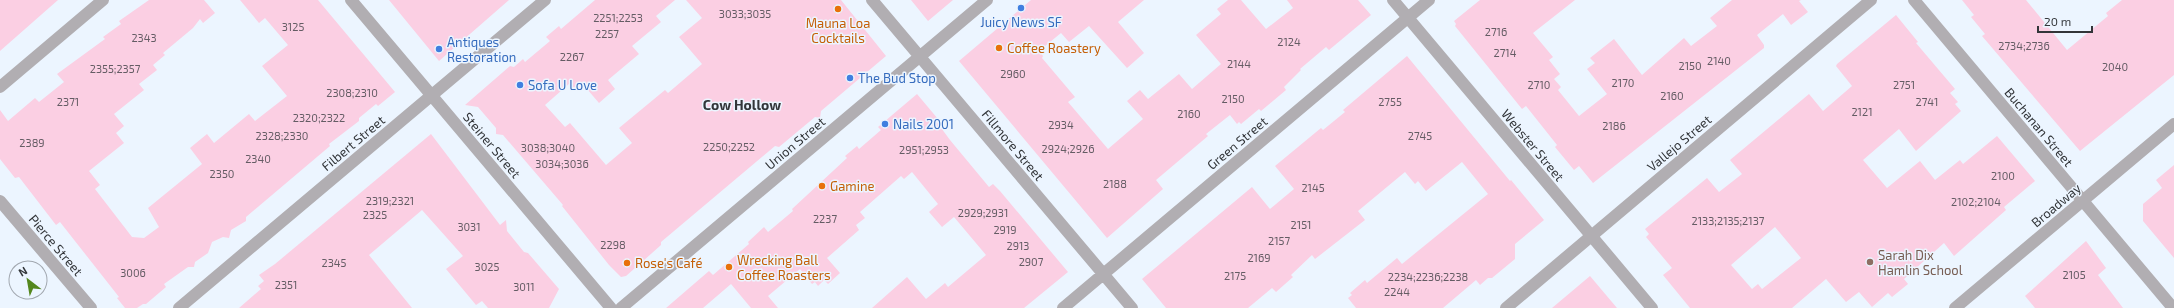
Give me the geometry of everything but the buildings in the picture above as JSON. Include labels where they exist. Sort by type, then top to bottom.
[{"type":"street","points":[[0,86],[103,0]]},
{"type":"street","name":"Steiner Street","points":[[351,0],[611,308]]},
{"type":"street","name":"Filbert Street","points":[[179,308],[545,0]]},
{"type":"street","name":"Fillmore Street","points":[[872,0],[1132,308]]},
{"type":"street","name":"Union Street","points":[[621,308],[986,0]]},
{"type":"street","name":"Webster Street","points":[[1393,0],[1652,308]]},
{"type":"street","name":"Green Street","points":[[1063,308],[1429,0]]},
{"type":"street","name":"Vallejo Street","points":[[1506,308],[1871,0]]},
{"type":"street","name":"Buchanan Street","points":[[1914,0],[2173,308]]},
{"type":"street","name":"Broadway","points":[[1955,308],[2174,124]]},
{"type":"street","name":"Pierce Street","points":[[0,201],[90,308]]},
{"type":"place","name":"Juicy News SF","points":[[1021,8]]},
{"type":"place","name":"Mauna Loa Cocktails","points":[[838,9]]},
{"type":"place","name":"Coffee Roastery","points":[[999,48]]},
{"type":"place","name":"Antiques Restoration","points":[[439,49]]},
{"type":"place","name":"The Bud Stop","points":[[850,78]]},
{"type":"place","name":"Sofa U Love","points":[[520,85]]},
{"type":"place","name":"Nails 2001","points":[[885,124]]},
{"type":"place","name":"Gamine","points":[[822,186]]},
{"type":"place","name":"Sarah Dix Hamlin School","points":[[1870,262]]},
{"type":"place","name":"Rose's Café","points":[[627,263]]},
{"type":"place","name":"Wrecking Ball Coffee Roasters","points":[[729,267]]},
{"type":"district","name":"Cow Hollow","points":[[742,104]]}]
